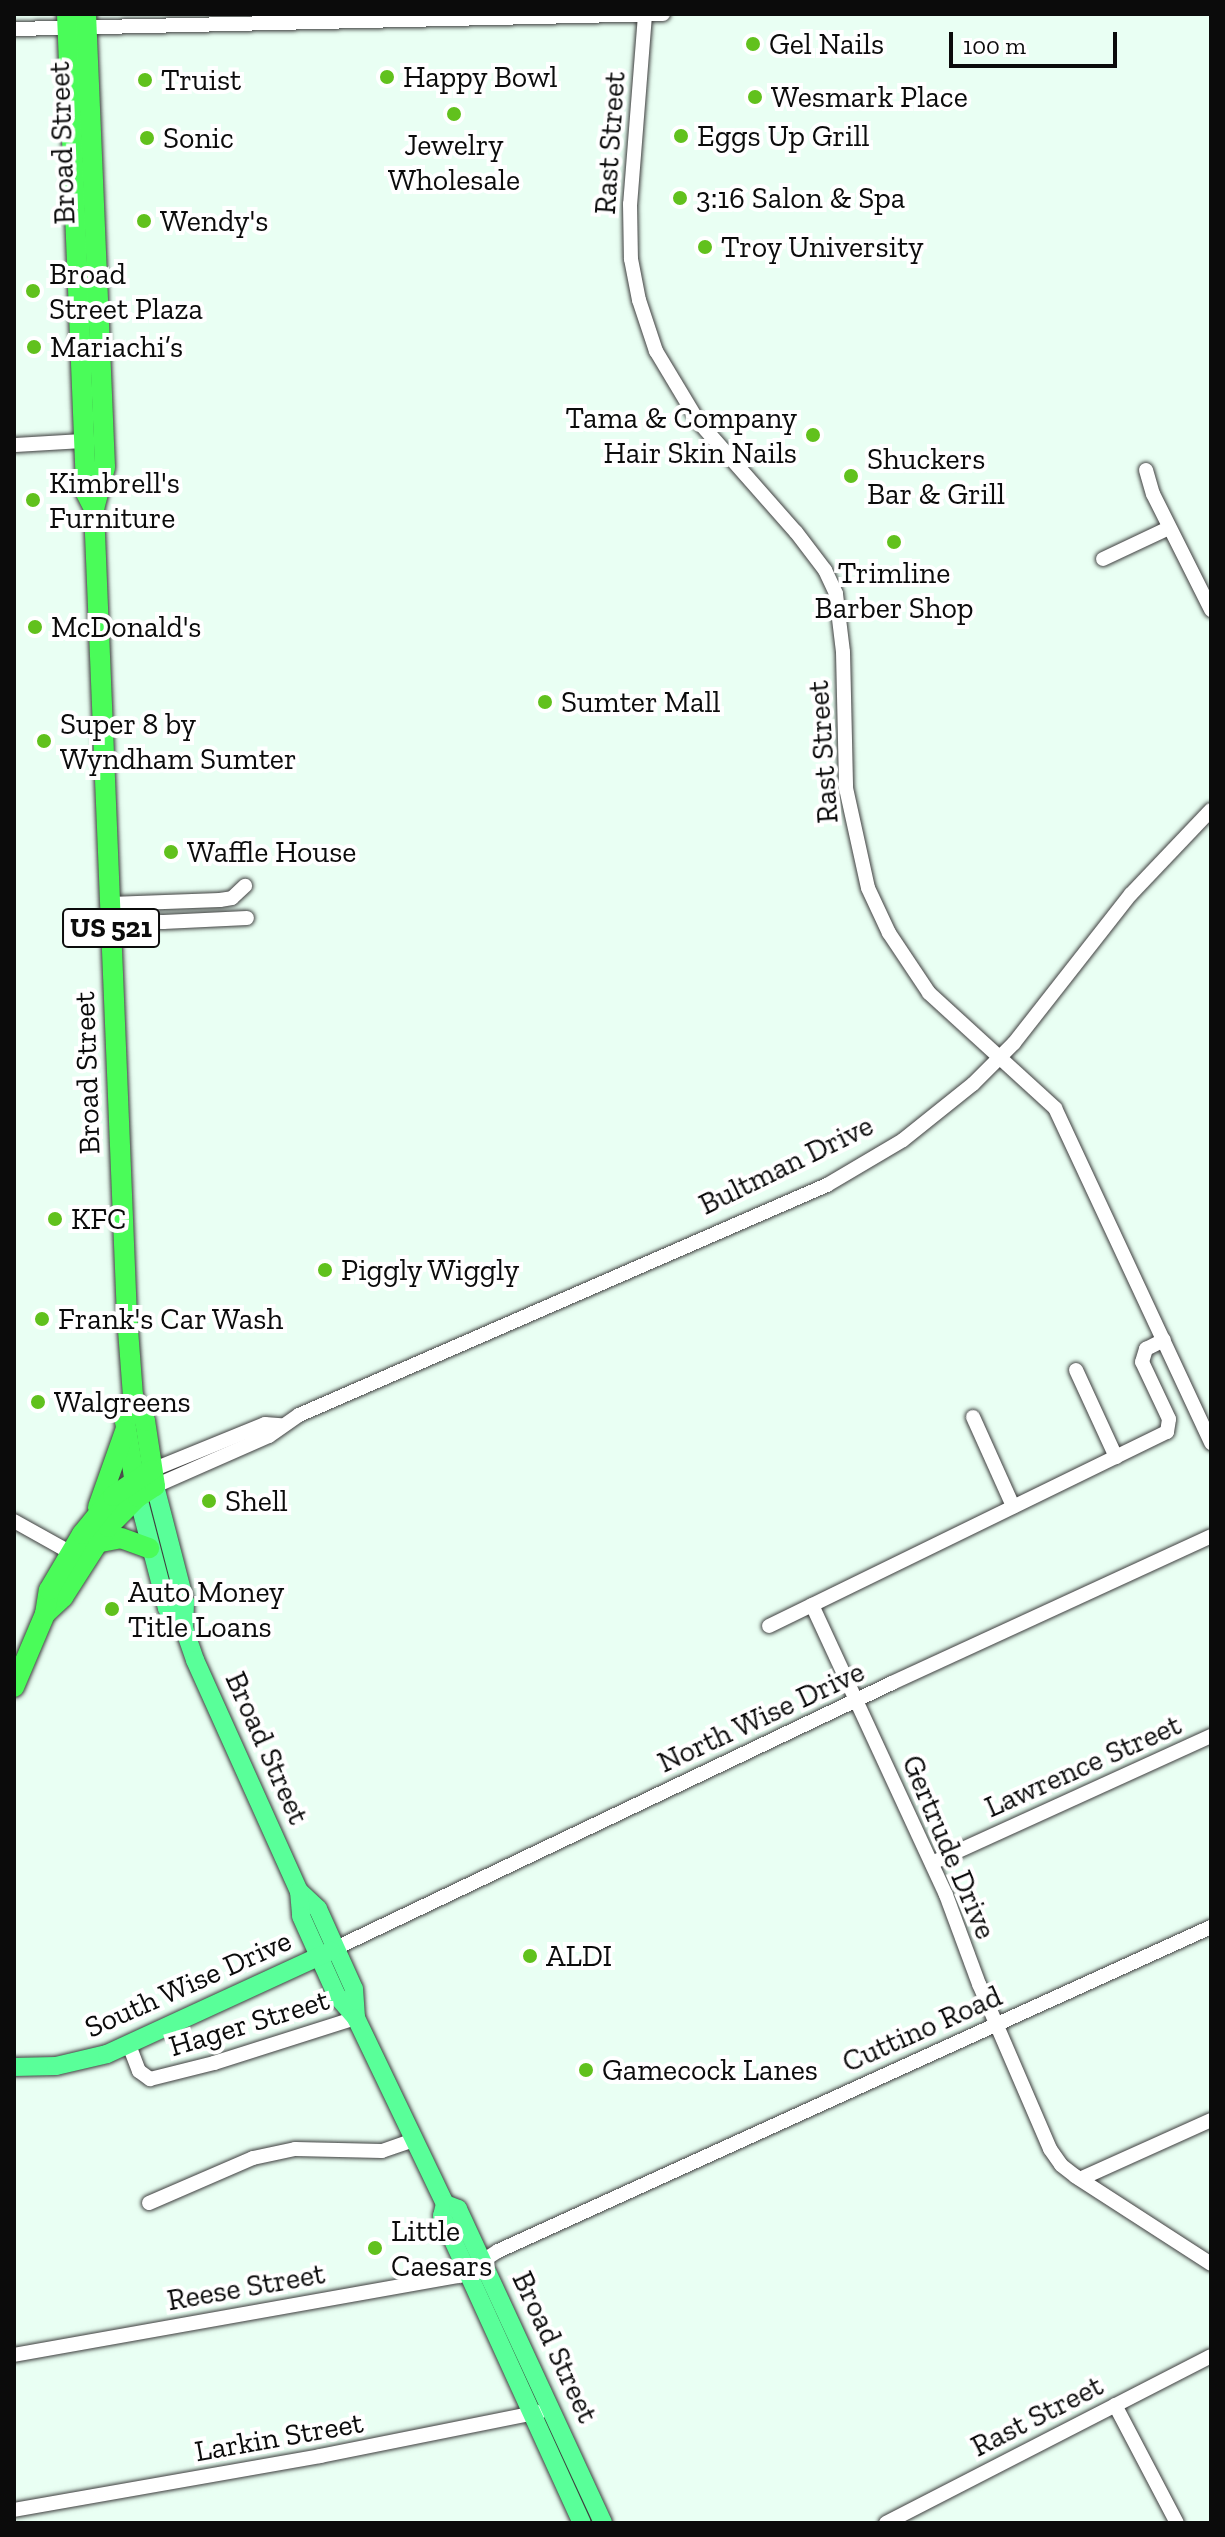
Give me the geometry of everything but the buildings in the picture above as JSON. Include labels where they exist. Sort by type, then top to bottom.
[{"type":"highway","name":"Broad Street","points":[[77,21],[84,441],[86,493],[94,509]]},
{"type":"highway","name":"Broad Street","points":[[77,21],[105,467],[94,509],[133,1396],[126,1428],[145,1483]]},
{"type":"highway","name":"Broad Street","points":[[133,1396],[145,1421],[145,1483]]},
{"type":"highway","name":"US 521","points":[[95,1515],[126,1428]]},
{"type":"highway","name":"Bultman Drive","points":[[14,1687],[45,1614],[63,1597],[84,1552],[95,1515],[145,1483]]},
{"type":"highway","name":"Bultman Drive","points":[[84,1552],[145,1483]]},
{"type":"highway","points":[[84,1552],[121,1538],[149,1548]]},
{"type":"main road","name":"Broad Street","points":[[145,1483],[149,1548],[167,1608],[184,1628],[205,1683],[299,1891],[301,1916],[354,1989],[356,2018],[445,2204],[458,2209],[475,2266],[542,2412],[603,2523]]},
{"type":"main road","name":"Broad Street","points":[[145,1483],[185,1602],[184,1628]]},
{"type":"main road","name":"South Wise Drive","points":[[14,2067],[37,2068],[80,2062],[129,2045],[328,1952]]},
{"type":"main road","name":"Broad Street","points":[[542,2412],[582,2523]]},
{"type":"street","points":[[14,29],[77,21],[663,14]]},
{"type":"street","name":"Rast Street","points":[[645,15],[630,204],[631,259],[647,326],[656,351],[698,421],[796,532],[826,572],[836,594],[842,639],[846,788],[868,888],[889,933],[922,984],[1055,1108],[1211,1443]]},
{"type":"street","points":[[14,445],[84,441]]},
{"type":"street","points":[[1146,470],[1169,528],[1211,610]]},
{"type":"street","points":[[1103,559],[1169,528]]},
{"type":"street","name":"Bultman Drive","points":[[145,1483],[265,1424],[281,1425],[830,1183],[903,1140],[973,1084],[1001,1056],[1131,894],[1211,810]]},
{"type":"street","points":[[110,912],[232,898],[245,886]]},
{"type":"street","points":[[110,912],[163,922],[247,918]]},
{"type":"street","points":[[769,1626],[1161,1436],[1169,1427],[1142,1362],[1146,1349],[1164,1340]]},
{"type":"street","points":[[1076,1370],[1116,1457]]},
{"type":"street","points":[[973,1417],[1013,1506]]},
{"type":"street","points":[[14,1521],[84,1552]]},
{"type":"street","name":"North Wise Drive","points":[[328,1952],[856,1700],[1211,1536]]},
{"type":"street","name":"Gertrude Drive","points":[[812,1605],[932,1863],[1050,2149],[1061,2165],[1080,2179],[1211,2264]]},
{"type":"street","name":"Lawrence Street","points":[[932,1863],[1211,1736]]},
{"type":"street","name":"Cuttino Road","points":[[475,2266],[1211,1927]]},
{"type":"street","name":"Hager Street","points":[[129,2045],[139,2071],[150,2079],[214,2063],[356,2018]]},
{"type":"street","points":[[1080,2179],[1211,2120]]},
{"type":"street","points":[[149,2203],[253,2158],[295,2149],[382,2151],[414,2140]]},
{"type":"street","name":"Reese Street","points":[[14,2355],[456,2276],[475,2266]]},
{"type":"street","name":"Rast Street","points":[[886,2523],[1211,2356]]},
{"type":"street","points":[[1115,2405],[1177,2523]]},
{"type":"street","name":"Larkin Street","points":[[14,2510],[542,2412]]},
{"type":"place","name":"Gel Nails","points":[[753,44]]},
{"type":"place","name":"Happy Bowl","points":[[387,77]]},
{"type":"place","name":"Truist","points":[[145,80]]},
{"type":"place","name":"Wesmark Place","points":[[755,97]]},
{"type":"place","name":"Jewelry Wholesale","points":[[454,114]]},
{"type":"place","name":"Eggs Up Grill","points":[[681,136]]},
{"type":"place","name":"Sonic","points":[[147,138]]},
{"type":"place","name":"3:16 Salon & Spa","points":[[680,198]]},
{"type":"place","name":"Wendy's","points":[[144,221]]},
{"type":"place","name":"Troy University","points":[[705,247]]},
{"type":"place","name":"Broad Street Plaza","points":[[33,291]]},
{"type":"place","name":"Mariachi’s","points":[[34,347]]},
{"type":"place","name":"Tama & Company Hair Skin Nails","points":[[813,435]]},
{"type":"place","name":"Shuckers Bar & Grill","points":[[851,476]]},
{"type":"place","name":"Kimbrell's Furniture","points":[[33,500]]},
{"type":"place","name":"Trimline Barber Shop","points":[[894,542]]},
{"type":"place","name":"McDonald's","points":[[35,627]]},
{"type":"place","name":"Sumter Mall","points":[[545,702]]},
{"type":"place","name":"Super 8 by Wyndham Sumter","points":[[44,741]]},
{"type":"place","name":"Waffle House","points":[[171,852]]},
{"type":"place","name":"KFC","points":[[55,1219]]},
{"type":"place","name":"Piggly Wiggly","points":[[325,1270]]},
{"type":"place","name":"Frank's Car Wash","points":[[42,1319]]},
{"type":"place","name":"Walgreens","points":[[38,1402]]},
{"type":"place","name":"Shell","points":[[209,1501]]},
{"type":"place","name":"Auto Money Title Loans","points":[[112,1609]]},
{"type":"place","name":"ALDI","points":[[530,1956]]},
{"type":"place","name":"Gamecock Lanes","points":[[586,2070]]},
{"type":"place","name":"Little Caesars","points":[[375,2248]]}]
